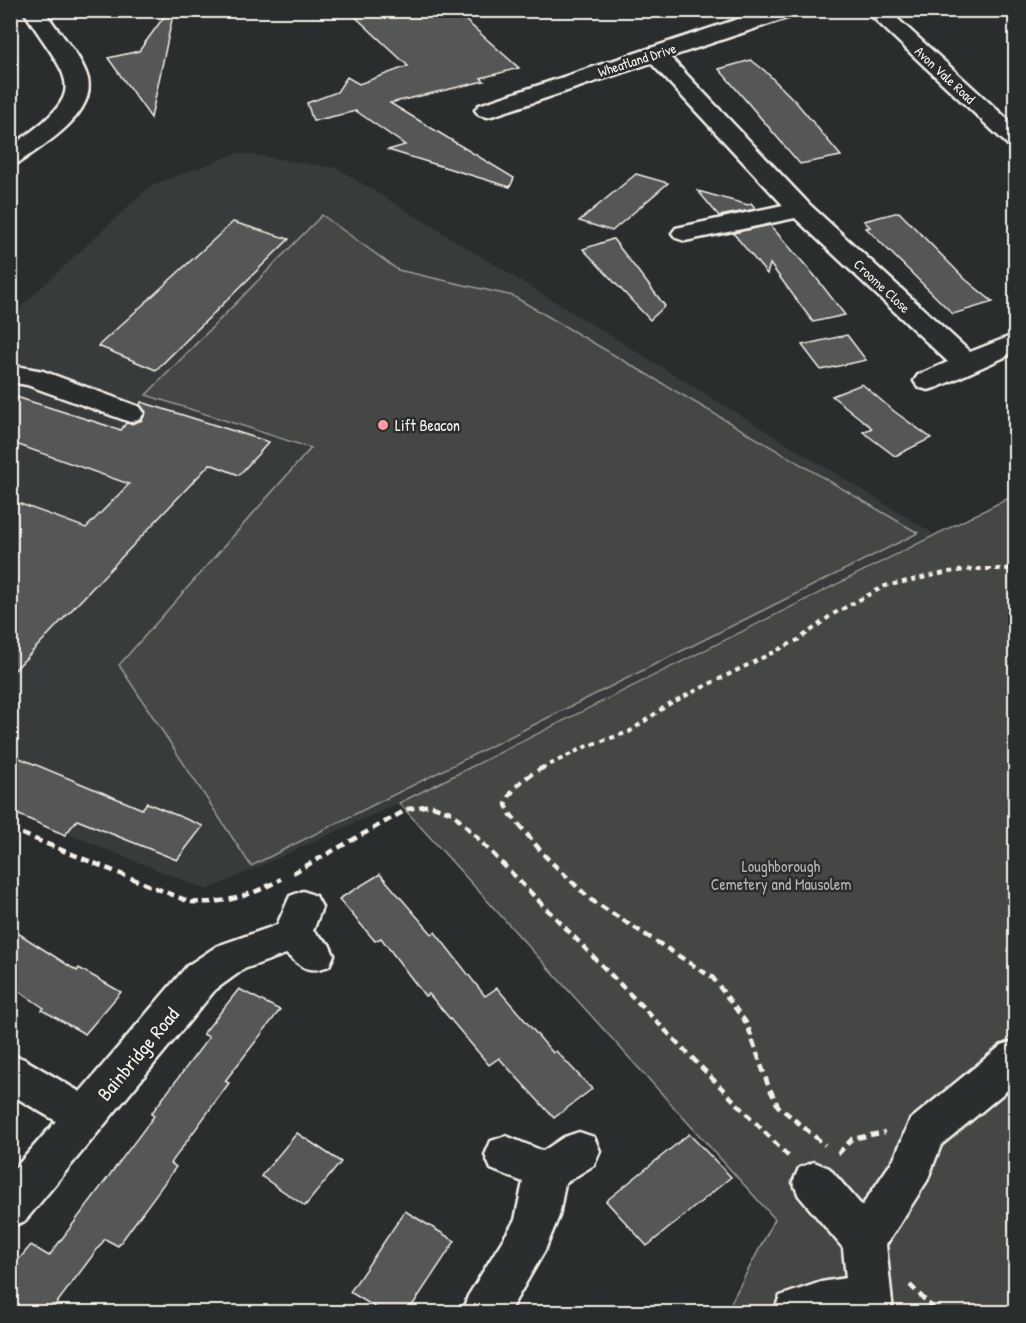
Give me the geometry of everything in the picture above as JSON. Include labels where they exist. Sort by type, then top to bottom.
[{"type":"street","name":"Wheatland Drive","points":[[486,110],[788,10]]},
{"type":"street","name":"Avon Vale Road","points":[[875,10],[1016,140]]},
{"type":"street","points":[[10,20],[39,12],[77,74],[80,92],[76,103],[66,115],[10,158]]},
{"type":"street","name":"Croome Close","points":[[654,54],[800,209],[965,363]]},
{"type":"street","points":[[686,233],[800,209]]},
{"type":"street","points":[[928,381],[1016,342]]},
{"type":"street","points":[[10,373],[33,377],[130,413]]},
{"type":"street","name":"Bainbridge Road","points":[[10,1207],[201,978],[231,957],[303,932]]},
{"type":"street","points":[[864,1240],[912,1167],[925,1133],[1016,1058]]},
{"type":"street","points":[[10,1072],[85,1117]]},
{"type":"street","points":[[484,1312],[530,1235],[563,1162],[506,1155]]},
{"type":"street","points":[[796,1312],[821,1304],[870,1305],[864,1240],[826,1168]]},
{"type":"path","points":[[826,1168],[778,1107],[747,1024],[727,994],[713,978],[590,899],[544,856],[511,815],[506,805],[509,794],[528,775],[587,746],[629,732],[678,698],[791,644],[833,614],[885,586],[949,572],[1016,569]]},
{"type":"path","points":[[10,829],[190,902],[216,904],[247,898],[408,809],[430,805],[453,813],[826,1168]]},
{"type":"path","points":[[826,1168],[843,1143],[862,1134],[925,1133]]},
{"type":"shaded area","name":"Lift Beacon","points":[[238,153],[337,168],[934,534],[399,803],[207,890],[11,811],[11,316],[150,186]]},
{"type":"green space","name":"Lift Beacon","points":[[322,215],[398,270],[513,296],[918,533],[251,866],[119,665],[311,448],[146,395]]},
{"type":"green space","name":"Loughborough Cemetery and Mausolem","points":[[1015,495],[1015,1312],[726,1312],[775,1219],[399,803]]},
{"type":"building","points":[[169,10],[174,10],[151,118],[108,58],[139,51]]},
{"type":"building","points":[[348,10],[454,10],[519,68],[481,78],[484,81],[390,103],[514,178],[510,187],[388,150],[405,145],[356,111],[313,121],[307,103],[337,92],[347,77],[359,84],[408,66]]},
{"type":"building","points":[[751,60],[796,102],[841,156],[800,164],[719,69]]},
{"type":"building","points":[[636,174],[668,183],[612,231],[579,221]]},
{"type":"building","points":[[698,191],[748,205],[751,203],[756,209],[719,216]]},
{"type":"building","points":[[899,212],[965,279],[993,302],[953,314],[866,228],[870,227],[864,221]]},
{"type":"building","points":[[233,222],[289,239],[156,370],[98,346]]},
{"type":"building","points":[[770,225],[845,315],[813,322],[770,264],[767,274],[733,233]]},
{"type":"building","points":[[613,239],[665,306],[650,320],[583,249]]},
{"type":"building","points":[[847,335],[866,360],[821,370],[802,345]]},
{"type":"building","points":[[862,384],[931,438],[895,456],[863,432],[872,428],[832,396]]},
{"type":"building","points":[[10,395],[121,430],[126,423],[131,424],[142,420],[146,412],[140,405],[141,402],[269,442],[239,475],[210,464],[10,675],[10,500],[86,528],[129,484],[10,442]]},
{"type":"building","points":[[10,754],[142,809],[147,803],[203,826],[177,860],[77,820],[65,835],[10,811]]},
{"type":"building","points":[[380,874],[432,934],[435,932],[485,996],[497,988],[553,1053],[556,1051],[592,1089],[554,1118],[499,1058],[489,1065],[429,994],[425,996],[381,938],[375,941],[339,899]]},
{"type":"building","points":[[10,928],[77,971],[79,968],[121,992],[85,1034],[42,1010],[44,1008],[10,985]]},
{"type":"building","points":[[239,989],[280,1010],[225,1081],[229,1083],[171,1163],[176,1167],[118,1246],[105,1239],[50,1312],[10,1312],[10,1270],[31,1245],[49,1256],[154,1116],[151,1114],[209,1037],[203,1034]]},
{"type":"building","points":[[297,1133],[341,1162],[305,1206],[261,1176]]},
{"type":"building","points":[[689,1134],[731,1177],[647,1246],[606,1201]]},
{"type":"building","points":[[405,1211],[455,1241],[408,1312],[383,1312],[350,1292]]},
{"type":"place","name":"Lift Beacon","points":[[383,425]]}]
